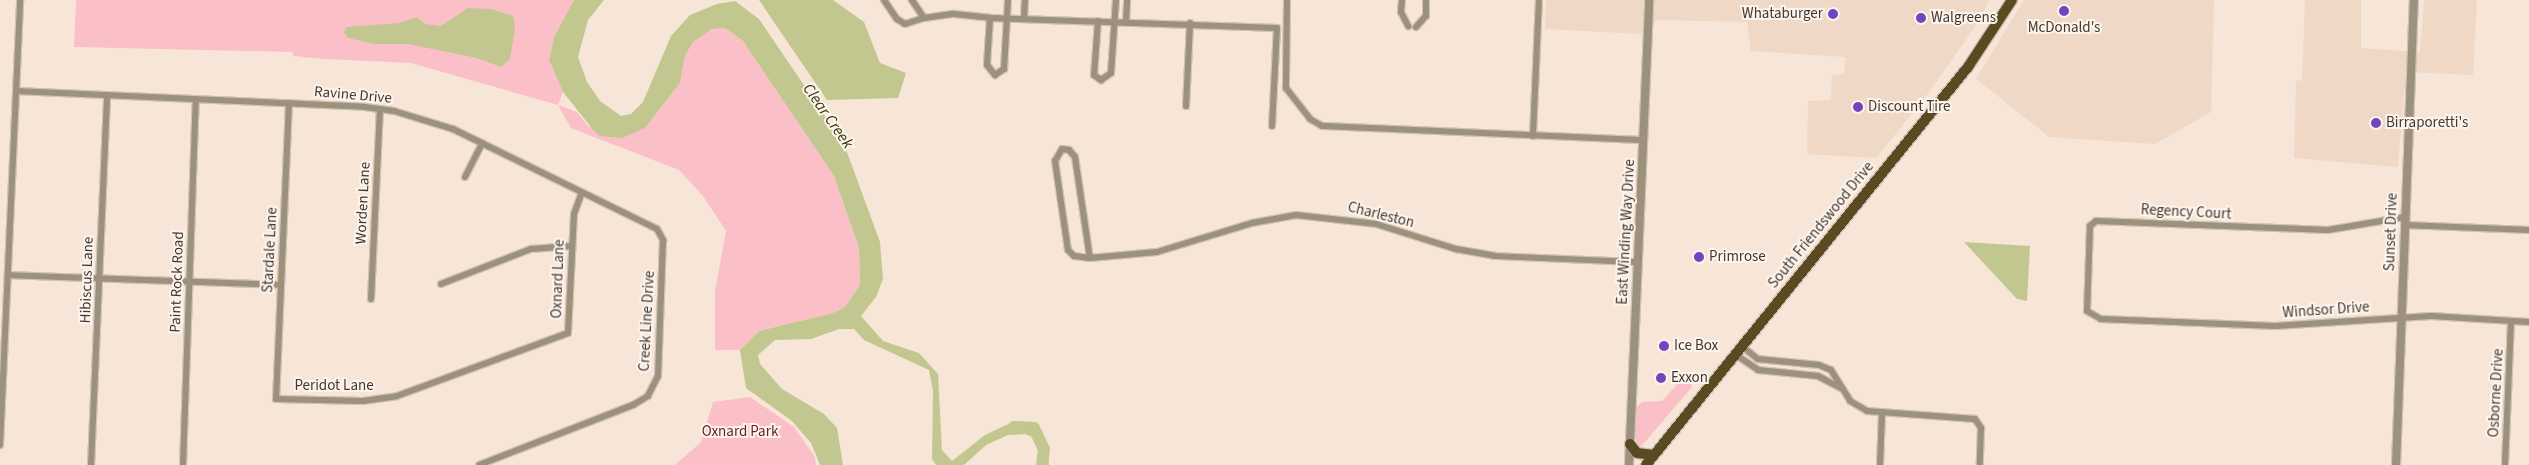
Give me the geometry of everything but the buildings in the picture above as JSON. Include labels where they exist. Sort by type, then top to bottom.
[{"type":"main road","name":"South Friendswood Drive","points":[[1646,465],[1968,67],[2012,0]]},
{"type":"main road","points":[[1630,444],[1637,453],[1654,456]]},
{"type":"street","points":[[0,445],[2,342],[8,275],[20,0]]},
{"type":"street","points":[[884,0],[900,22],[905,24],[924,18],[954,14],[990,18],[1277,28],[1272,126]]},
{"type":"street","points":[[912,0],[924,18]]},
{"type":"street","points":[[990,18],[987,65],[995,75],[1004,68],[1008,0]]},
{"type":"street","points":[[1024,18],[1025,0]]},
{"type":"street","points":[[1098,21],[1094,74],[1101,80],[1111,73],[1116,0]]},
{"type":"street","points":[[1126,22],[1127,0]]},
{"type":"street","points":[[1287,0],[1286,88],[1310,119],[1322,126],[1644,140]]},
{"type":"street","points":[[1402,0],[1401,12],[1408,26]]},
{"type":"street","points":[[1416,26],[1426,16],[1426,0]]},
{"type":"street","points":[[1533,136],[1539,0]]},
{"type":"street","name":"East Winding Way Drive","points":[[1629,465],[1649,0]]},
{"type":"street","name":"Sunset Drive","points":[[2396,465],[2414,0]]},
{"type":"street","points":[[1186,106],[1190,24]]},
{"type":"street","name":"Ravine Drive","points":[[16,91],[380,109],[438,123],[582,192],[661,233]]},
{"type":"street","name":"Hibiscus Lane","points":[[91,465],[107,96]]},
{"type":"street","name":"Paint Rock Road","points":[[183,465],[196,100]]},
{"type":"street","name":"Stardale Lane","points":[[276,399],[289,103]]},
{"type":"street","name":"Worden Lane","points":[[371,299],[380,109]]},
{"type":"street","points":[[465,177],[482,143]]},
{"type":"street","name":"Charleston","points":[[1090,258],[1074,157],[1069,150],[1062,149],[1055,161],[1068,250],[1074,256],[1090,258],[1157,252],[1252,223],[1296,215],[1376,224],[1456,249],[1494,256],[1638,262]]},
{"type":"street","name":"Oxnard Lane","points":[[450,378],[568,332],[574,214],[582,192]]},
{"type":"street","name":"Regency Court","points":[[2124,320],[2101,319],[2087,311],[2090,226],[2096,221],[2328,230],[2405,221],[2529,230]]},
{"type":"street","name":"Creek Line Drive","points":[[479,465],[643,401],[654,388],[658,376],[663,240],[661,233]]},
{"type":"street","points":[[441,284],[532,249],[571,246]]},
{"type":"street","points":[[8,275],[281,285]]},
{"type":"street","name":"Windsor Drive","points":[[2124,320],[2275,326],[2401,316],[2529,322]]},
{"type":"street","name":"Osborne Drive","points":[[2505,465],[2511,322]]},
{"type":"street","points":[[1739,351],[1758,359],[1819,365],[1831,370],[1841,388],[1858,408],[1882,412],[1970,418],[1979,422],[1980,465]]},
{"type":"street","points":[[1739,351],[1758,370],[1818,376],[1841,388]]},
{"type":"street","points":[[1785,374],[1786,363]]},
{"type":"street","name":"Peridot Lane","points":[[276,399],[363,401],[397,396],[450,378]]},
{"type":"street","points":[[1880,465],[1882,412]]},
{"type":"shaded area","points":[[574,0],[604,0],[588,20],[578,57],[587,82],[600,101],[621,116],[631,114],[643,102],[671,36],[690,15],[717,4],[735,1],[759,19],[844,144],[880,242],[883,279],[876,297],[861,316],[883,341],[919,353],[938,374],[942,450],[952,461],[985,435],[1006,425],[1025,423],[1044,437],[1049,465],[1038,465],[1040,452],[1035,438],[1025,434],[1008,435],[986,445],[964,465],[936,465],[932,459],[933,391],[929,370],[864,340],[854,329],[839,329],[811,339],[775,340],[758,355],[760,364],[782,389],[824,414],[837,428],[843,465],[820,465],[811,443],[792,421],[746,388],[740,350],[759,331],[833,313],[845,307],[860,285],[859,248],[834,176],[743,41],[725,28],[712,29],[693,42],[685,56],[680,83],[645,128],[622,138],[600,136],[563,92],[549,60],[554,37]]},
{"type":"shaded area","points":[[759,0],[833,0],[864,22],[880,63],[906,73],[898,98],[827,100]]},
{"type":"shaded area","points":[[1546,0],[1989,0],[1980,20],[1924,99],[1876,158],[1807,154],[1808,101],[1831,100],[1832,75],[1844,74],[1845,57],[1751,51],[1747,22],[1657,20],[1641,34],[1545,29]]},
{"type":"shaded area","points":[[2024,0],[2214,0],[2211,112],[2155,144],[2049,137],[1976,79]]},
{"type":"shaded area","points":[[2305,0],[2361,0],[2361,48],[2420,52],[2424,0],[2477,0],[2473,75],[2406,72],[2398,167],[2294,158],[2296,80],[2302,81]]},
{"type":"shaded area","points":[[468,8],[491,9],[513,16],[515,30],[510,59],[501,67],[477,58],[408,44],[374,44],[348,38],[344,32],[347,27],[399,23],[417,17],[425,24],[441,26]]},
{"type":"shaded area","points":[[1964,242],[2030,246],[2027,301],[2017,299]]},
{"type":"green space","points":[[76,0],[574,0],[554,37],[549,60],[563,92],[558,105],[411,63],[324,59],[293,56],[293,52],[74,47]]},
{"type":"green space","points":[[725,28],[743,41],[834,176],[859,248],[860,285],[845,307],[833,313],[759,331],[740,350],[715,350],[715,291],[726,231],[703,196],[679,170],[571,128],[558,105],[577,112],[588,126],[645,128],[680,83],[685,56],[693,42],[712,29]]},
{"type":"green space","points":[[1684,377],[1691,380],[1692,387],[1639,449],[1634,435],[1636,407],[1642,402],[1662,401]]},
{"type":"green space","name":"Oxnard Park","points":[[750,397],[794,427],[815,457],[816,465],[675,465],[701,442],[713,402]]},
{"type":"waterway","points":[[1014,427],[1034,428],[1044,449],[1042,465]]},
{"type":"place","name":"McDonald's","points":[[2064,11]]},
{"type":"place","name":"Whataburger","points":[[1833,14]]},
{"type":"place","name":"Walgreens","points":[[1921,18]]},
{"type":"place","name":"Discount Tire","points":[[1858,107]]},
{"type":"place","name":"Birraporetti's","points":[[2376,123]]},
{"type":"place","name":"Primrose","points":[[1699,257]]},
{"type":"place","name":"Ice Box","points":[[1664,346]]},
{"type":"place","name":"Exxon","points":[[1661,378]]},
{"type":"water label","name":"Clear Creek","points":[[828,116]]}]
